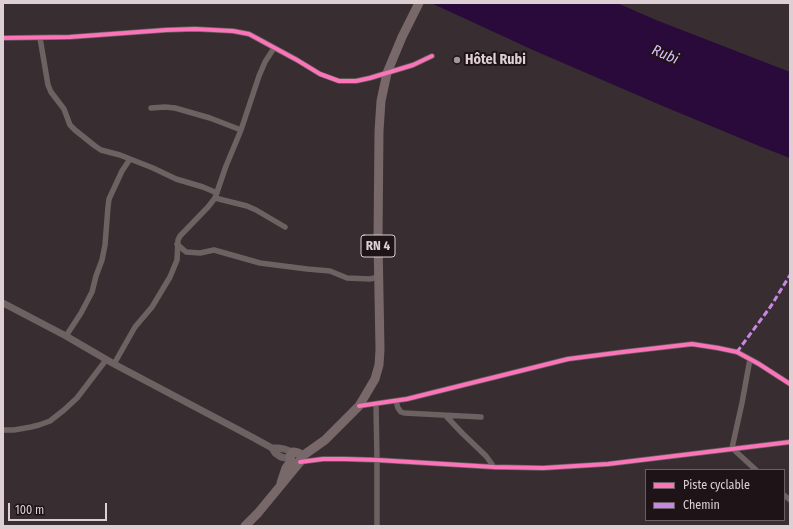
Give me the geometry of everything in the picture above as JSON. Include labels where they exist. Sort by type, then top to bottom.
[{"type":"highway","name":"RN 4","points":[[245,526],[258,513],[280,486],[286,468],[295,459],[325,440],[360,406],[375,379],[379,365],[380,350],[379,131],[381,101],[387,73],[417,6]]},
{"type":"street","points":[[3,38],[70,37],[166,30],[233,31],[249,34],[320,74],[339,81],[356,81],[387,73],[413,65],[432,56]]},
{"type":"street","points":[[40,38],[48,85],[51,92],[64,109],[72,128],[95,146],[101,150],[114,153],[153,168],[176,179],[203,187],[216,195],[256,210],[285,227]]},
{"type":"street","points":[[114,364],[135,327],[152,307],[170,277],[176,260],[177,244],[180,236],[208,207],[216,195],[241,130],[259,76],[265,62],[274,48]]},
{"type":"street","points":[[151,108],[175,108],[216,120],[241,130]]},
{"type":"street","points":[[66,336],[81,314],[92,292],[105,245],[109,199],[122,171],[130,160]]},
{"type":"street","points":[[177,244],[186,252],[200,253],[214,250],[260,263],[307,270],[334,272],[347,278],[370,279],[379,277]]},
{"type":"street","points":[[176,260],[186,252]]},
{"type":"street","points":[[3,303],[66,336],[106,360],[272,448],[284,449],[295,459],[377,460],[494,467],[543,468],[608,464],[790,442]]},
{"type":"street","points":[[360,406],[407,399],[568,360],[680,344],[697,344],[737,352],[790,384]]},
{"type":"street","points":[[732,448],[750,359]]},
{"type":"street","points":[[3,430],[14,430],[30,427],[50,420],[77,398],[106,360]]},
{"type":"street","points":[[396,401],[400,412],[404,413],[481,417]]},
{"type":"street","points":[[376,404],[377,526]]},
{"type":"street","points":[[446,416],[486,456],[494,467]]},
{"type":"street","points":[[732,448],[755,469]]},
{"type":"water","name":"Rubi","points":[[431,3],[617,3],[656,20],[790,72],[790,158],[658,104],[533,50]]},
{"type":"marked path","points":[[737,352],[771,306],[790,275]]},
{"type":"cycle path","points":[[3,38],[70,37],[195,29],[233,31],[249,34],[320,74],[339,81],[356,81],[370,78],[413,65],[432,56]]},
{"type":"cycle path","points":[[359,406],[407,399],[568,359],[692,344],[737,352],[790,384]]},
{"type":"cycle path","points":[[300,462],[323,459],[345,459],[494,467],[543,468],[608,464],[790,442]]},
{"type":"place","name":"Hôtel Rubi","points":[[457,60]]}]
